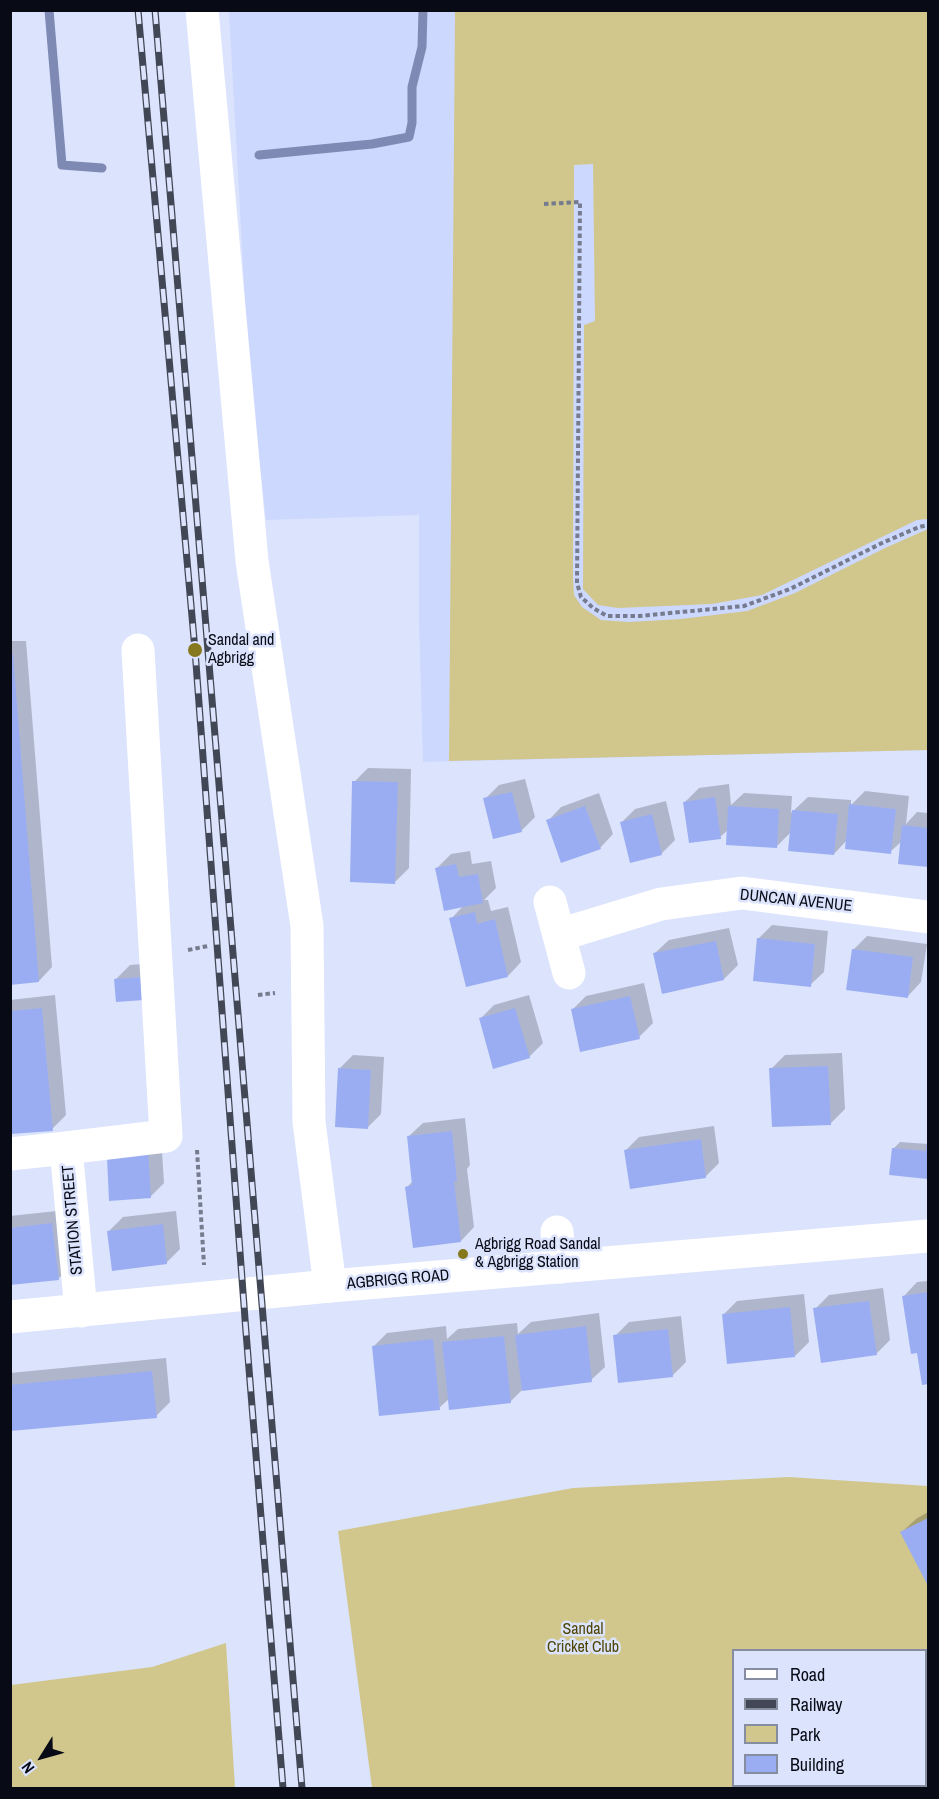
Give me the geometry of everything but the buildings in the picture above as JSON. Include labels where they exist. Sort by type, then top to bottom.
[{"type":"main road","points":[[202,10],[252,561],[307,926],[309,1122],[330,1286]]},
{"type":"main road","points":[[66,1148],[166,1136],[138,650]]},
{"type":"main road","name":"DUNCAN AVENUE","points":[[560,935],[661,904],[742,893],[928,917]]},
{"type":"main road","points":[[550,902],[569,973]]},
{"type":"main road","name":"STATION STREET","points":[[10,1154],[66,1148],[81,1311]]},
{"type":"main road","points":[[557,1232],[560,1267]]},
{"type":"main road","name":"AGBRIGG ROAD","points":[[10,1317],[330,1286],[928,1236]]},
{"type":"path","points":[[544,204],[580,202],[577,583],[581,597],[593,608],[607,616],[639,616],[744,606],[790,589],[882,543],[928,525]]},
{"type":"shaded area","points":[[229,11],[928,11],[928,750],[423,762],[419,515],[266,520],[248,357]]},
{"type":"green space","points":[[455,11],[928,11],[928,519],[917,520],[762,595],[712,604],[618,608],[598,605],[583,589],[584,325],[595,321],[593,164],[574,165],[573,578],[574,595],[582,607],[601,620],[629,622],[681,619],[747,611],[795,593],[928,529],[928,750],[449,761]]},
{"type":"green space","name":"Sandal Cricket Club","points":[[789,1477],[928,1486],[927,1730],[927,1649],[732,1649],[732,1787],[884,1787],[372,1788],[338,1531],[573,1488]]},
{"type":"green space","points":[[226,1643],[235,1788],[11,1788],[11,1685],[152,1667]]},
{"type":"waterway","points":[[49,10],[62,165],[102,168]]},
{"type":"waterway","points":[[259,155],[372,144],[409,137],[412,123],[412,87],[422,47],[423,10]]},
{"type":"railway","points":[[138,10],[195,650],[283,1788]]},
{"type":"railway","points":[[155,10],[302,1788]]},
{"type":"place","name":"Sandal and Agbrigg","points":[[195,650]]},
{"type":"place","name":"Agbrigg Road Sandal & Agbrigg Station","points":[[463,1254]]}]
